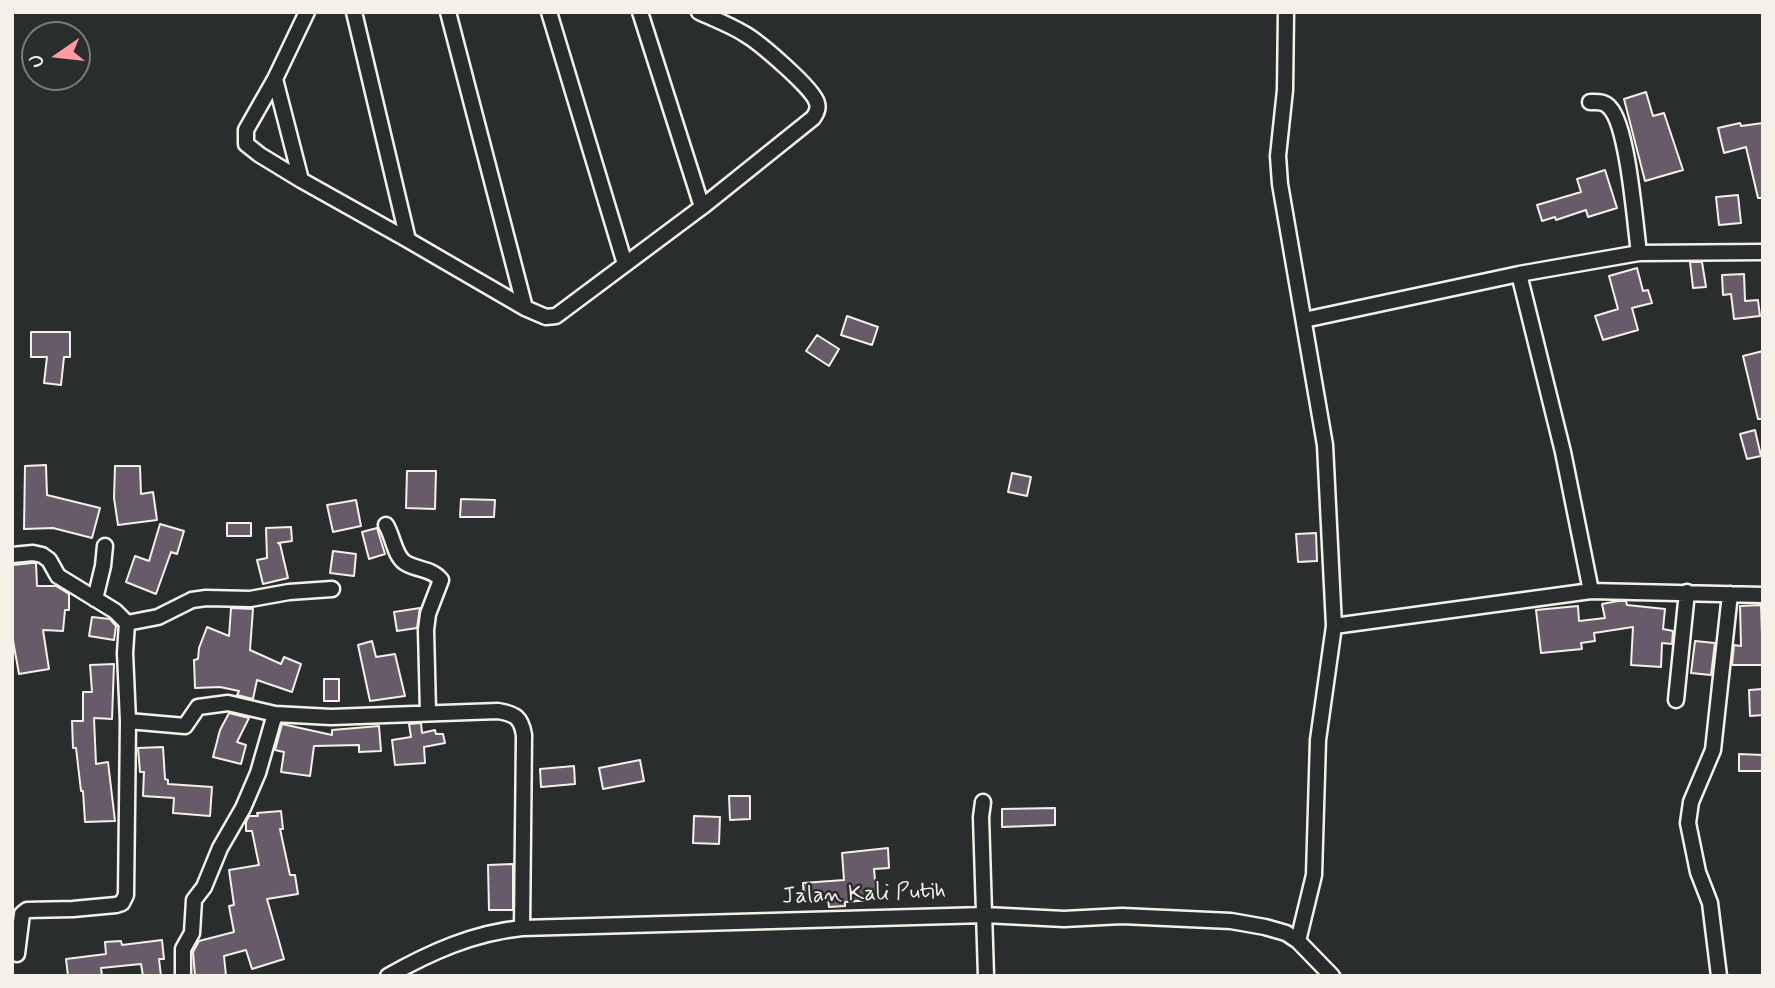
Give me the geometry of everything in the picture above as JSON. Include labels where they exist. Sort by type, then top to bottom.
[{"type":"street","points":[[307,12],[275,79],[246,130],[246,144],[260,156],[301,180],[525,308],[546,317],[556,316],[702,207],[813,118],[818,108],[811,93],[758,43],[744,33],[699,12]]},
{"type":"street","points":[[354,12],[408,240]]},
{"type":"street","points":[[448,12],[525,308]]},
{"type":"street","points":[[549,12],[625,264]]},
{"type":"street","points":[[640,12],[702,207]]},
{"type":"street","points":[[1286,12],[1285,90],[1278,156],[1280,184],[1325,445],[1334,626],[1318,740],[1314,876],[1297,941]]},
{"type":"street","points":[[275,79],[301,180]]},
{"type":"street","points":[[1590,102],[1606,104],[1613,110],[1629,171],[1639,253]]},
{"type":"street","points":[[1304,320],[1520,274],[1639,253],[1763,252]]},
{"type":"street","points":[[1520,274],[1563,452],[1591,591]]},
{"type":"street","points":[[386,526],[405,563],[437,575],[440,580],[428,614],[426,630],[428,712]]},
{"type":"street","points":[[95,599],[105,546]]},
{"type":"street","points":[[12,555],[33,553],[49,559],[58,576],[115,611],[127,623],[126,895],[122,902],[116,905],[27,910],[22,914],[17,954]]},
{"type":"street","points":[[127,623],[158,617],[192,600],[250,599],[289,592],[332,589]]},
{"type":"street","points":[[1334,626],[1591,591],[1763,594]]},
{"type":"street","points":[[1676,700],[1687,592]]},
{"type":"street","points":[[1719,976],[1710,903],[1698,872],[1688,823],[1691,802],[1713,751],[1730,594]]},
{"type":"street","points":[[128,721],[185,726],[198,707],[228,703],[275,714],[331,717],[399,716],[428,712],[498,711],[514,714],[521,721],[524,735],[522,928]]},
{"type":"street","points":[[183,976],[183,949],[192,933],[194,900],[204,887],[220,848],[243,808],[258,773],[275,714]]},
{"type":"street","points":[[982,802],[986,976]]},
{"type":"street","name":"Jalan Kali Putih","points":[[388,976],[449,945],[506,929],[985,915],[1064,919],[1122,916],[1231,921],[1286,933],[1332,976]]},
{"type":"building","points":[[1646,92],[1653,116],[1664,113],[1683,170],[1645,181],[1624,99]]},
{"type":"building","points":[[1740,123],[1741,126],[1763,123],[1763,198],[1758,198],[1746,147],[1724,153],[1718,128]]},
{"type":"building","points":[[1605,170],[1617,208],[1588,217],[1586,210],[1556,220],[1555,217],[1542,221],[1537,205],[1581,192],[1577,179]]},
{"type":"building","points":[[1738,195],[1741,223],[1719,225],[1716,197]]},
{"type":"building","points":[[1690,262],[1702,262],[1706,287],[1693,288]]},
{"type":"building","points":[[1637,268],[1643,291],[1648,290],[1652,303],[1632,308],[1638,330],[1603,340],[1595,316],[1618,309],[1609,276]]},
{"type":"building","points":[[1744,274],[1745,301],[1758,300],[1760,316],[1734,319],[1731,294],[1723,295],[1722,275]]},
{"type":"building","points":[[847,316],[878,327],[872,345],[841,335]]},
{"type":"building","points":[[31,332],[70,332],[70,357],[64,357],[61,385],[44,383],[47,357],[31,357]]},
{"type":"building","points":[[817,335],[839,349],[829,366],[806,351]]},
{"type":"building","points":[[1763,351],[1763,419],[1758,419],[1743,356]]},
{"type":"building","points":[[1755,430],[1761,456],[1747,459],[1740,434]]},
{"type":"building","points":[[46,465],[47,495],[100,508],[92,538],[53,528],[24,529],[25,466]]},
{"type":"building","points":[[115,466],[140,466],[141,494],[153,492],[157,520],[118,525],[114,498]]},
{"type":"building","points":[[407,471],[436,471],[435,509],[406,508]]},
{"type":"building","points":[[1012,473],[1031,477],[1027,496],[1008,492]]},
{"type":"building","points":[[461,499],[495,500],[494,517],[460,517]]},
{"type":"building","points":[[356,500],[361,526],[333,532],[327,505]]},
{"type":"building","points":[[227,523],[251,523],[251,536],[227,536]]},
{"type":"building","points":[[160,524],[184,531],[177,554],[171,552],[156,594],[126,582],[135,556],[149,561]]},
{"type":"building","points":[[291,527],[292,541],[278,543],[288,578],[263,584],[257,560],[267,558],[266,528]]},
{"type":"building","points":[[377,528],[385,554],[369,559],[362,532]]},
{"type":"building","points":[[1316,533],[1317,561],[1298,562],[1296,534]]},
{"type":"building","points":[[333,551],[356,554],[354,576],[330,573]]},
{"type":"building","points":[[36,563],[37,586],[56,586],[69,594],[69,610],[65,610],[63,631],[43,630],[49,669],[19,674],[12,635],[13,565]]},
{"type":"building","points":[[1626,601],[1627,605],[1665,609],[1663,629],[1673,631],[1672,644],[1662,643],[1661,667],[1631,665],[1633,627],[1594,633],[1595,641],[1581,643],[1582,649],[1541,653],[1536,610],[1578,606],[1579,621],[1605,618],[1602,604]]},
{"type":"building","points":[[1761,605],[1763,665],[1732,665],[1734,645],[1741,646],[1740,606]]},
{"type":"building","points":[[231,608],[253,609],[250,650],[281,664],[284,657],[301,664],[292,692],[257,680],[253,699],[237,695],[239,691],[220,687],[195,688],[194,660],[198,659],[207,627],[229,636]]},
{"type":"building","points":[[420,608],[417,628],[397,631],[394,612]]},
{"type":"building","points":[[92,617],[110,619],[116,626],[114,640],[89,636]]},
{"type":"building","points":[[372,641],[376,657],[395,654],[405,696],[370,701],[358,645]]},
{"type":"building","points":[[1695,641],[1715,643],[1711,675],[1691,673]]},
{"type":"building","points":[[114,664],[112,719],[94,718],[96,764],[108,762],[115,821],[85,822],[83,791],[76,748],[73,748],[72,721],[83,721],[83,692],[92,692],[90,665]]},
{"type":"building","points":[[324,679],[339,679],[339,701],[324,701]]},
{"type":"building","points":[[1763,689],[1763,715],[1750,716],[1749,690]]},
{"type":"building","points":[[229,713],[249,718],[237,742],[246,745],[241,764],[213,757],[220,730]]},
{"type":"building","points":[[421,723],[422,733],[435,730],[436,734],[443,734],[445,743],[424,747],[425,763],[395,765],[392,740],[411,737],[409,724]]},
{"type":"building","points":[[282,724],[332,735],[332,730],[379,726],[381,751],[359,752],[359,745],[314,746],[310,776],[281,772],[284,752],[275,750]]},
{"type":"building","points":[[163,747],[165,779],[168,784],[212,787],[210,816],[173,813],[174,798],[143,796],[144,772],[140,772],[138,748]]},
{"type":"building","points":[[1739,754],[1763,755],[1763,771],[1739,771]]},
{"type":"building","points":[[640,760],[644,781],[603,789],[599,768]]},
{"type":"building","points":[[574,766],[575,784],[541,787],[540,769]]},
{"type":"building","points":[[729,796],[750,796],[750,819],[730,820]]},
{"type":"building","points":[[1055,808],[1055,825],[1002,827],[1002,809]]},
{"type":"building","points":[[281,811],[283,829],[280,829],[290,875],[295,875],[298,894],[267,899],[284,959],[252,969],[246,950],[224,956],[226,976],[195,976],[193,952],[199,941],[234,932],[229,906],[234,905],[229,870],[259,865],[252,831],[246,831],[249,816]]},
{"type":"building","points":[[694,816],[720,817],[719,844],[693,843]]},
{"type":"building","points":[[888,848],[889,868],[874,869],[876,891],[870,892],[871,900],[845,902],[845,906],[829,907],[828,899],[804,900],[803,883],[844,880],[842,853]]},
{"type":"building","points":[[513,864],[513,910],[489,910],[488,865]]},
{"type":"building","points":[[162,940],[164,959],[159,959],[161,976],[143,976],[141,964],[101,968],[102,976],[68,976],[66,959],[106,954],[105,942],[121,941],[122,945]]}]
